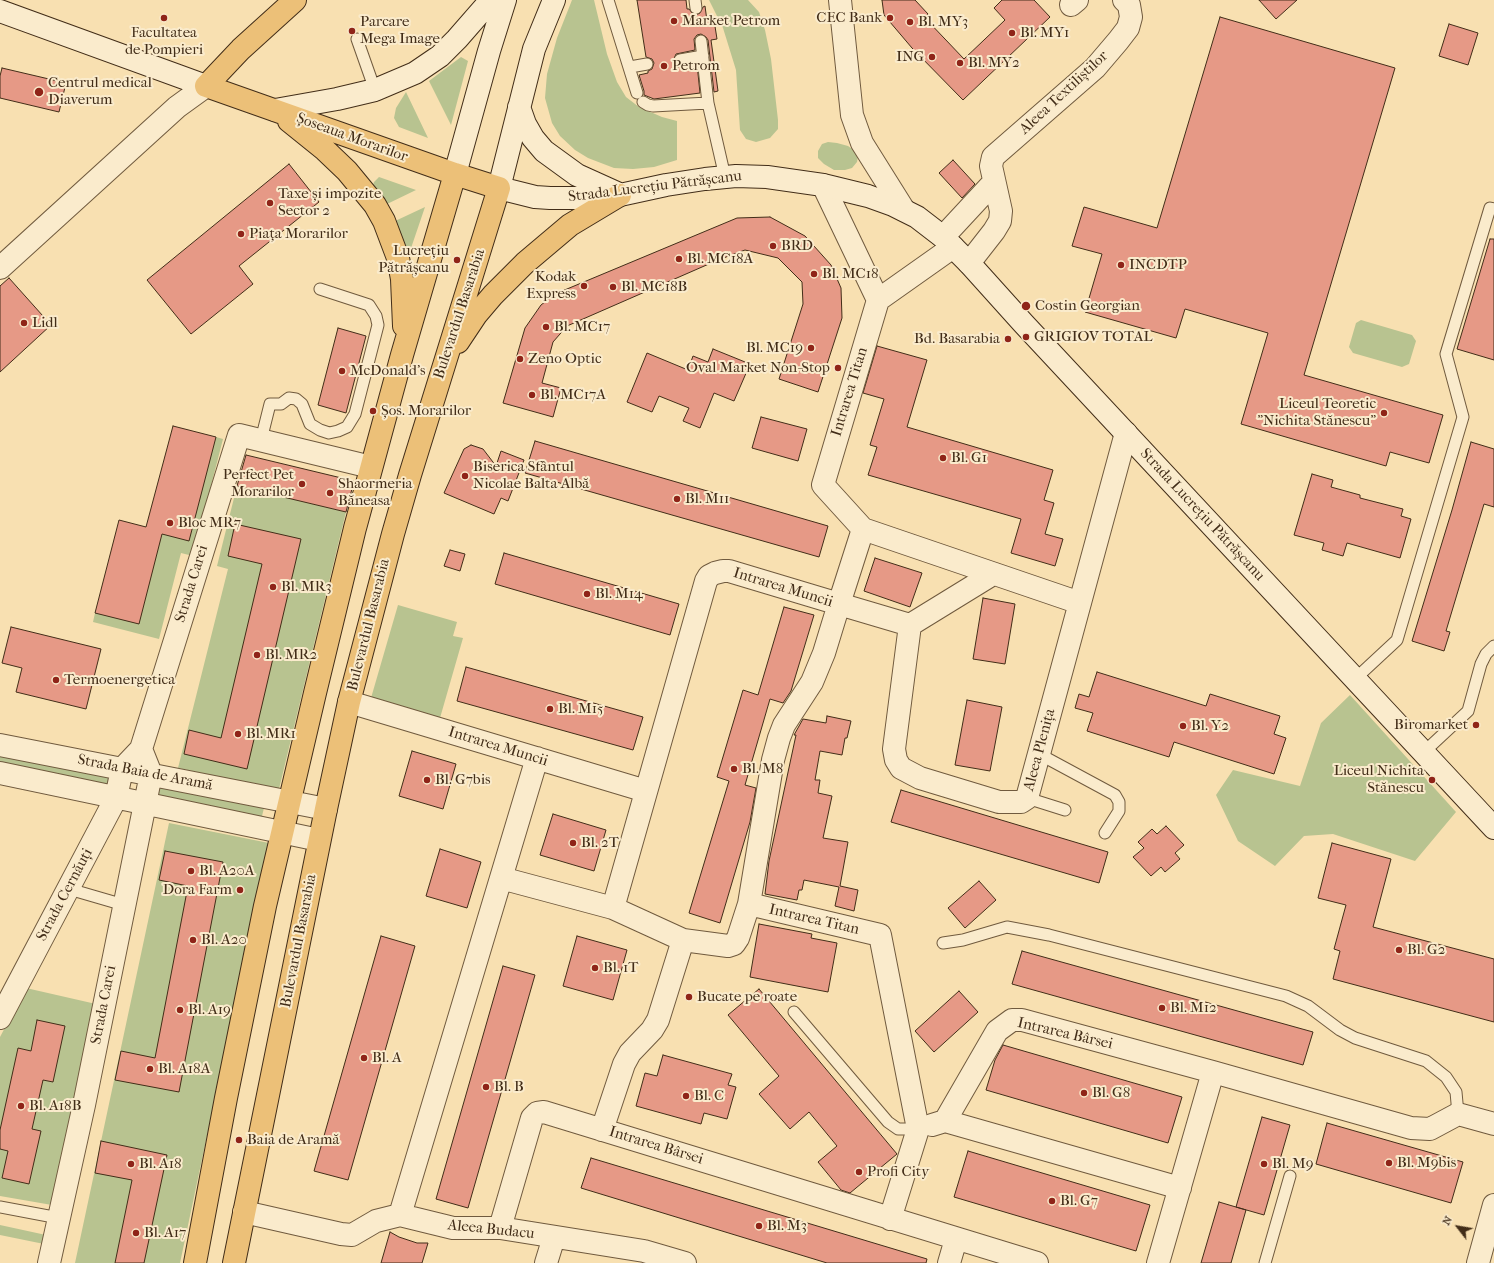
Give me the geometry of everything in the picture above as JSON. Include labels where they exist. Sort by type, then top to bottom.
[{"type":"main road","points":[[206,86],[241,49],[295,0]]},
{"type":"main road","name":"Șoseaua Morarilor","points":[[206,86],[455,174],[499,188]]},
{"type":"main road","points":[[275,110],[325,150],[347,171],[375,205],[384,221],[398,258],[402,279],[404,325],[402,355]]},
{"type":"main road","points":[[195,1263],[227,1090],[263,914],[355,528],[402,355],[455,174]]},
{"type":"main road","name":"Bulevardul Basarabia","points":[[234,1263],[349,702],[393,534],[499,188]]},
{"type":"main road","points":[[444,364],[476,316],[493,295],[525,262],[570,225],[620,195]]},
{"type":"street","points":[[275,110],[337,99],[375,90],[415,73],[440,56],[457,40],[492,0]]},
{"type":"street","points":[[455,174],[489,51],[505,0]]},
{"type":"street","name":"Bulevardul Basarabia","points":[[499,188],[534,49],[554,0]]},
{"type":"street","name":"Strada Lucrețiu Pătrășcanu","points":[[840,0],[852,115],[862,143],[904,210]]},
{"type":"street","name":"Aleea Textiliștilor","points":[[969,263],[1000,221],[1001,211],[991,166],[993,157],[1095,68],[1128,28],[1131,16],[1129,6],[1124,0]]},
{"type":"street","name":"Șoseaua Morarilor","points":[[0,12],[206,86]]},
{"type":"street","points":[[0,268],[177,107],[206,86]]},
{"type":"street","points":[[519,108],[525,124],[533,138],[544,151],[576,175],[620,195]]},
{"type":"street","name":"Strada Lucrețiu Pătrășcanu","points":[[499,188],[522,194],[550,198],[584,198],[620,195],[666,185],[725,177],[768,176],[823,185],[868,196],[904,210],[923,221],[948,242],[969,263],[1126,434],[1494,828]]},
{"type":"street","points":[[823,185],[878,300],[948,242],[994,182]]},
{"type":"street","name":"Intrarea Titan","points":[[863,529],[823,485],[878,300]]},
{"type":"street","name":"Aleea Plenița","points":[[910,625],[894,748],[896,760],[901,768],[920,778],[999,802],[1021,802],[1027,798],[1126,434]]},
{"type":"street","name":"Strada Carei","points":[[122,769],[140,749],[239,435],[371,467]]},
{"type":"street","points":[[993,574],[910,625],[839,604],[863,529],[1080,603]]},
{"type":"street","name":"Intrarea Muncii","points":[[729,571],[839,604],[824,654],[812,682],[784,725],[779,738],[772,766],[749,904],[738,938],[734,944],[728,946],[683,940],[613,908],[706,581],[709,576],[715,572],[729,571]]},
{"type":"street","name":"Intrarea Muncii","points":[[349,702],[646,791]]},
{"type":"street","name":"Strada Baia de Aramă","points":[[0,745],[326,809]]},
{"type":"street","points":[[140,749],[151,774]]},
{"type":"street","points":[[400,1215],[537,758]]},
{"type":"street","name":"Strada Cernăuți","points":[[0,1018],[116,798],[122,769]]},
{"type":"street","name":"Strada Baia de Aramă","points":[[0,774],[320,840]]},
{"type":"street","name":"Strada Carei","points":[[49,1263],[85,1097],[151,774]]},
{"type":"street","points":[[501,878],[613,908]]},
{"type":"street","name":"Intrarea Titan","points":[[749,904],[880,935],[918,1129]]},
{"type":"street","points":[[602,1130],[624,1064],[630,1053],[652,1030],[658,1020],[683,940]]},
{"type":"street","name":"Intrarea Bârsei","points":[[945,1121],[997,1031],[1012,1020],[1022,1020],[1411,1128],[1430,1129],[1458,1114]]},
{"type":"street","points":[[1158,1263],[1213,1072]]},
{"type":"street","name":"Intrarea Bârsei","points":[[500,1228],[532,1118],[537,1113],[544,1112],[1037,1263]]},
{"type":"street","points":[[1458,1114],[1494,1124]]},
{"type":"street","points":[[890,1219],[918,1129],[945,1121],[1180,1188]]},
{"type":"street","points":[[1478,1263],[1490,1237],[1494,1205]]},
{"type":"street","name":"Aleea Budacu","points":[[244,1212],[341,1234],[352,1235],[376,1221],[400,1215],[453,1228],[500,1228],[554,1237],[642,1257],[684,1263]]},
{"type":"street","name":"Aleea Budacu","points":[[546,1263],[554,1237]]},
{"type":"street","points":[[949,1263],[956,1239]]},
{"type":"lane","points":[[608,0],[640,97],[653,106],[708,103]]},
{"type":"lane","points":[[357,39],[375,90]]},
{"type":"lane","points":[[701,41],[708,103],[725,177]]},
{"type":"lane","points":[[680,60],[703,56]]},
{"type":"lane","points":[[630,67],[647,64]]},
{"type":"lane","points":[[1355,679],[1397,640],[1450,462],[1463,417],[1446,354],[1490,208],[1494,209]]},
{"type":"lane","points":[[261,440],[270,404],[281,404],[289,398],[296,399],[302,404],[310,424],[329,433],[338,431],[347,426],[355,414],[378,325],[376,316],[369,305],[363,302],[320,290]]},
{"type":"lane","points":[[1424,752],[1468,711],[1481,664],[1486,654],[1494,646]]},
{"type":"lane","points":[[1039,754],[1115,795],[1119,802],[1119,811],[1105,833]]},
{"type":"lane","points":[[1027,798],[1065,810]]},
{"type":"lane","points":[[69,889],[124,905]]},
{"type":"lane","points":[[943,943],[963,940],[1007,927],[1050,935],[1286,996],[1308,1006],[1340,1030],[1355,1038],[1426,1061],[1446,1077],[1456,1092],[1458,1114]]},
{"type":"lane","points":[[794,1012],[888,1122],[898,1129],[918,1129]]},
{"type":"lane","points":[[1265,1263],[1290,1176]]},
{"type":"lane","points":[[0,1206],[59,1218]]},
{"type":"green space","points":[[572,0],[594,0],[607,54],[617,82],[626,97],[639,107],[662,117],[677,121],[677,160],[654,167],[633,169],[614,168],[588,158],[575,150],[560,136],[552,123],[545,98],[547,74],[557,38]]},
{"type":"green space","points":[[709,0],[748,0],[759,12],[765,30],[771,59],[778,120],[778,129],[770,138],[756,142],[746,139],[740,130],[736,70],[723,28]]},
{"type":"green space","points":[[461,57],[468,61],[451,125],[429,81]]},
{"type":"green space","points":[[406,92],[428,138],[399,127],[394,118],[396,108]]},
{"type":"green space","points":[[828,142],[848,146],[855,151],[858,156],[857,162],[852,168],[845,170],[834,170],[818,158],[818,151],[822,144]]},
{"type":"green space","points":[[379,177],[416,190],[385,205],[372,188],[374,182]]},
{"type":"green space","points":[[425,207],[409,254],[393,222]]},
{"type":"green space","points":[[1361,320],[1412,335],[1416,341],[1409,364],[1402,367],[1353,353],[1349,347],[1356,323]]},
{"type":"green space","points":[[216,437],[223,439],[193,556],[181,553],[159,639],[93,622],[95,613],[162,534]]},
{"type":"green space","points":[[237,486],[346,512],[279,789],[178,768],[228,569],[217,566]]},
{"type":"green space","points":[[398,605],[457,622],[453,636],[463,638],[440,718],[371,698]]},
{"type":"green space","points":[[1350,695],[1456,812],[1415,861],[1333,834],[1304,836],[1275,866],[1238,841],[1216,795],[1233,770],[1300,786],[1321,723]]},
{"type":"green space","points":[[0,749],[109,773],[109,785],[0,771]]},
{"type":"green space","points":[[162,783],[262,804],[264,808],[262,816],[259,820],[158,799],[157,787]]},
{"type":"green space","points":[[169,823],[269,843],[180,1263],[75,1263]]},
{"type":"green space","points":[[26,988],[96,1004],[52,1205],[0,1196],[0,1037]]},
{"type":"green space","points":[[0,1225],[46,1235],[44,1244],[0,1235]]},
{"type":"building","points":[[637,0],[686,0],[687,9],[696,15],[700,13],[705,6],[707,21],[714,20],[717,39],[711,40],[718,91],[714,92],[708,40],[701,34],[697,35],[694,39],[695,50],[676,54],[673,61],[678,67],[697,64],[700,93],[654,99],[644,95],[639,75],[648,73],[648,71],[652,69],[654,63],[652,59],[646,57]]},
{"type":"building","points":[[882,0],[915,0],[928,14],[925,18],[964,59],[1005,20],[994,8],[1002,0],[1034,0],[1050,17],[963,100],[912,48],[884,15]]},
{"type":"building","points":[[1259,0],[1297,0],[1276,19]]},
{"type":"building","points":[[1220,17],[1395,68],[1304,375],[1443,415],[1429,463],[1390,452],[1386,466],[1241,424],[1268,333],[1185,309],[1176,338],[1085,312],[1102,254],[1072,246],[1084,207],[1157,228]]},
{"type":"building","points":[[1449,24],[1478,33],[1468,65],[1439,56]]},
{"type":"building","points":[[2,68],[66,83],[59,112],[0,98],[0,76]]},
{"type":"building","points":[[953,160],[975,184],[962,198],[939,173]]},
{"type":"building","name":"Piața Morarilor","points":[[289,164],[319,202],[239,266],[253,284],[191,334],[147,280]]},
{"type":"building","points":[[770,217],[805,236],[831,265],[841,288],[842,318],[818,392],[779,379],[803,304],[802,282],[778,258],[745,250],[718,260],[567,326],[553,342],[542,383],[561,388],[553,417],[503,403],[525,328],[541,305],[555,294],[737,218]]},
{"type":"building","points":[[1490,239],[1494,239],[1494,360],[1457,349]]},
{"type":"building","name":"Lidl","points":[[9,278],[51,325],[0,372],[0,286]]},
{"type":"building","name":"McDonald's","points":[[338,328],[366,336],[346,413],[318,405]]},
{"type":"building","name":"Bl. G1","points":[[877,346],[927,360],[907,427],[1053,470],[1044,500],[1054,503],[1045,534],[1063,539],[1055,566],[1011,553],[1021,519],[868,475],[877,447],[870,445],[884,399],[863,393]]},
{"type":"building","points":[[713,349],[750,364],[734,401],[714,393],[700,428],[683,421],[689,408],[659,396],[652,412],[627,402],[647,353],[688,370],[693,356],[708,362]]},
{"type":"building","points":[[761,417],[807,429],[798,461],[752,448]]},
{"type":"building","name":"Bloc MR7","points":[[173,426],[216,437],[189,541],[162,534],[139,624],[95,613],[119,520],[146,527]]},
{"type":"building","name":"Bl. M11","points":[[535,441],[828,526],[819,557],[525,473]]},
{"type":"building","points":[[1471,442],[1494,449],[1494,507],[1484,504],[1446,631],[1450,632],[1444,651],[1412,641]]},
{"type":"building","points":[[471,445],[483,449],[496,466],[501,451],[524,460],[508,501],[501,498],[494,514],[444,493],[464,449]]},
{"type":"building","points":[[246,455],[354,481],[346,512],[237,486]]},
{"type":"building","points":[[1312,474],[1333,480],[1331,487],[1360,495],[1360,498],[1403,509],[1401,516],[1411,519],[1400,558],[1347,543],[1343,556],[1322,550],[1324,543],[1294,535]]},
{"type":"building","points":[[235,524],[301,539],[247,769],[184,754],[189,730],[221,738],[262,564],[228,556]]},
{"type":"building","points":[[450,550],[465,554],[460,571],[444,566]]},
{"type":"building","name":"Bl. M14","points":[[504,553],[679,604],[670,635],[495,584]]},
{"type":"building","points":[[875,558],[922,573],[910,607],[864,591]]},
{"type":"building","points":[[983,598],[1015,604],[1005,664],[973,659]]},
{"type":"building","name":"Bl. M8","points":[[784,607],[814,615],[791,691],[783,703],[770,699],[745,785],[756,788],[750,822],[720,923],[689,913],[729,781],[717,777],[743,690],[758,695]]},
{"type":"building","name":"Termoenergetica","points":[[11,627],[101,649],[86,709],[16,692],[22,668],[2,663]]},
{"type":"building","name":"Bl. M15","points":[[466,667],[643,717],[633,750],[457,701]]},
{"type":"building","name":"Bl. Y2","points":[[1097,672],[1206,706],[1210,694],[1280,716],[1274,734],[1286,738],[1274,774],[1174,742],[1169,757],[1087,731],[1093,713],[1075,708],[1079,694],[1089,697]]},
{"type":"building","points":[[967,700],[1002,707],[990,771],[955,765]]},
{"type":"building","points":[[827,716],[851,721],[847,738],[845,738],[842,755],[820,751],[815,780],[820,780],[818,793],[832,796],[823,838],[848,842],[840,886],[858,890],[854,911],[835,906],[839,887],[804,880],[802,890],[799,890],[797,900],[765,894],[769,861],[796,735],[794,735],[803,719],[826,723]]},
{"type":"building","name":"Bl. G7bis","points":[[412,751],[456,764],[443,809],[399,796]]},
{"type":"building","points":[[901,790],[1108,852],[1099,883],[891,822]]},
{"type":"building","name":"Bl. 2T","points":[[553,814],[606,830],[594,871],[540,855]]},
{"type":"building","points":[[1166,826],[1184,845],[1175,853],[1180,859],[1165,872],[1161,867],[1151,876],[1133,857],[1144,848],[1138,842],[1152,829],[1157,834]]},
{"type":"building","name":"Bl. G2","points":[[1332,843],[1391,859],[1373,927],[1494,959],[1494,1022],[1333,979],[1340,951],[1334,949],[1346,905],[1318,898]]},
{"type":"building","points":[[440,849],[481,862],[467,908],[426,896]]},
{"type":"building","points":[[165,851],[223,862],[179,1092],[115,1080],[121,1051],[155,1058],[188,886],[159,880]]},
{"type":"building","points":[[979,881],[996,900],[965,928],[948,908]]},
{"type":"building","points":[[759,924],[812,934],[811,938],[837,943],[828,992],[750,977]]},
{"type":"building","name":"Bl. A","points":[[381,936],[415,946],[348,1180],[314,1171]]},
{"type":"building","name":"Bl. 1T","points":[[577,936],[627,950],[613,1000],[563,986]]},
{"type":"building","name":"Bl. M12","points":[[1022,951],[1313,1032],[1303,1065],[1012,984]]},
{"type":"building","name":"Bl. B","points":[[503,966],[535,975],[468,1208],[436,1199]]},
{"type":"building","points":[[759,989],[897,1154],[850,1193],[841,1190],[818,1162],[837,1146],[809,1112],[790,1129],[759,1094],[779,1076],[728,1015]]},
{"type":"building","points":[[959,991],[978,1012],[934,1052],[915,1031]]},
{"type":"building","name":"Bl. A18B","points":[[37,1020],[65,1026],[53,1082],[43,1080],[32,1129],[41,1131],[29,1184],[2,1178],[8,1151],[0,1149],[0,1130],[18,1048],[31,1051]]},
{"type":"building","name":"Bl. G8","points":[[1003,1045],[1182,1097],[1168,1143],[986,1090],[995,1060]]},
{"type":"building","name":"Bl. C","points":[[663,1055],[732,1074],[728,1085],[736,1087],[727,1119],[704,1113],[701,1124],[636,1106],[645,1073],[657,1076]]},
{"type":"building","name":"Bl. M9","points":[[1262,1117],[1290,1125],[1264,1215],[1236,1207]]},
{"type":"building","name":"Bl. M9bis","points":[[1327,1123],[1463,1162],[1451,1203],[1316,1164]]},
{"type":"building","points":[[101,1141],[167,1155],[144,1263],[115,1263],[132,1180],[95,1173]]},
{"type":"building","name":"Bl. G7","points":[[968,1151],[1150,1205],[1136,1251],[954,1197]]},
{"type":"building","name":"Bl. M3","points":[[591,1158],[927,1259],[926,1263],[827,1263],[581,1188]]},
{"type":"building","points":[[1219,1202],[1246,1210],[1231,1263],[1201,1263]]},
{"type":"building","points":[[390,1232],[399,1237],[417,1243],[428,1243],[422,1263],[381,1263]]},
{"type":"place","name":"Facultatea de Pompieri","points":[[164,18]]},
{"type":"place","name":"CEC Bank","points":[[890,18]]},
{"type":"place","name":"Market Petrom","points":[[674,21]]},
{"type":"place","name":"Bl. MY3","points":[[910,22]]},
{"type":"place","name":"Parcare Mega Image","points":[[352,31]]},
{"type":"place","name":"Bl. MY1","points":[[1012,33]]},
{"type":"place","name":"ING","points":[[932,57]]},
{"type":"place","name":"Bl. MY2","points":[[960,63]]},
{"type":"place","name":"Petrom","points":[[664,66]]},
{"type":"place","name":"Centrul medical Diaverum","points":[[39,92]]},
{"type":"place","name":"Taxe și impozite Sector 2","points":[[270,203]]},
{"type":"place","name":"Piața Morarilor","points":[[241,234]]},
{"type":"place","name":"BRD","points":[[773,246]]},
{"type":"place","name":"Bl. MC18A","points":[[679,259]]},
{"type":"place","name":"Lucrețiu Pătrășcanu","points":[[457,260]]},
{"type":"place","name":"INCDTP","points":[[1121,265]]},
{"type":"place","name":"Bl. MC18","points":[[814,274]]},
{"type":"place","name":"Kodak Express","points":[[584,286]]},
{"type":"place","name":"Bl. MC18B","points":[[613,287]]},
{"type":"place","name":"Costin Georgian","points":[[1026,306]]},
{"type":"place","name":"Lidl","points":[[24,323]]},
{"type":"place","name":"Bl. MC17","points":[[546,327]]},
{"type":"place","name":"GRIGIOV TOTAL","points":[[1026,337]]},
{"type":"place","name":"Bd. Basarabia","points":[[1008,339]]},
{"type":"place","name":"Bl. MC19","points":[[811,348]]},
{"type":"place","name":"Zeno Optic","points":[[520,359]]},
{"type":"place","name":"Oval Market Non-Stop","points":[[838,368]]},
{"type":"place","name":"McDonald's","points":[[342,371]]},
{"type":"place","name":"Bl. MC17A","points":[[532,395]]},
{"type":"place","name":"Șos. Morarilor","points":[[373,411]]},
{"type":"place","name":"Liceul Teoretic \"Nichita Stănescu\"","points":[[1384,413]]},
{"type":"place","name":"Bl. G1","points":[[943,458]]},
{"type":"place","name":"Biserica Sfântul Nicolae Balta Albă","points":[[465,476]]},
{"type":"place","name":"Perfect Pet Morarilor","points":[[302,484]]},
{"type":"place","name":"Shaormeria Băneasa","points":[[330,493]]},
{"type":"place","name":"Bl. M11","points":[[677,499]]},
{"type":"place","name":"Bloc MR7","points":[[170,523]]},
{"type":"place","name":"Bl. MR3","points":[[273,587]]},
{"type":"place","name":"Bl. M14","points":[[587,594]]},
{"type":"place","name":"Bl. MR2","points":[[257,655]]},
{"type":"place","name":"Termoenergetica","points":[[56,680]]},
{"type":"place","name":"Bl. M15","points":[[550,709]]},
{"type":"place","name":"Biromarket","points":[[1476,725]]},
{"type":"place","name":"Bl. Y2","points":[[1183,726]]},
{"type":"place","name":"Bl. MR1","points":[[238,734]]},
{"type":"place","name":"Bl. M8","points":[[734,769]]},
{"type":"place","name":"Bl. G7bis","points":[[427,780]]},
{"type":"place","name":"Liceul Nichita Stănescu","points":[[1432,780]]},
{"type":"place","name":"Bl. 2T","points":[[573,843]]},
{"type":"place","name":"Bl. A20A","points":[[191,871]]},
{"type":"place","name":"Dora Farm","points":[[240,890]]},
{"type":"place","name":"Bl. A20","points":[[193,940]]},
{"type":"place","name":"Bl. G2","points":[[1399,950]]},
{"type":"place","name":"Bl. 1T","points":[[595,968]]},
{"type":"place","name":"Bucate pe roate","points":[[689,997]]},
{"type":"place","name":"Bl. M12","points":[[1162,1008]]},
{"type":"place","name":"Bl. A19","points":[[180,1010]]},
{"type":"place","name":"Bl. A","points":[[364,1058]]},
{"type":"place","name":"Bl. A18A","points":[[150,1069]]},
{"type":"place","name":"Bl. B","points":[[486,1087]]},
{"type":"place","name":"Bl. G8","points":[[1084,1093]]},
{"type":"place","name":"Bl. C","points":[[686,1096]]},
{"type":"place","name":"Bl. A18B","points":[[21,1106]]},
{"type":"place","name":"Baia de Aramă","points":[[239,1140]]},
{"type":"place","name":"Bl. M9bis","points":[[1389,1163]]},
{"type":"place","name":"Bl. A18","points":[[131,1164]]},
{"type":"place","name":"Bl. M9","points":[[1264,1164]]},
{"type":"place","name":"Profi City","points":[[859,1172]]},
{"type":"place","name":"Bl. G7","points":[[1052,1201]]},
{"type":"place","name":"Bl. M3","points":[[759,1226]]},
{"type":"place","name":"Bl. A17","points":[[136,1233]]}]
